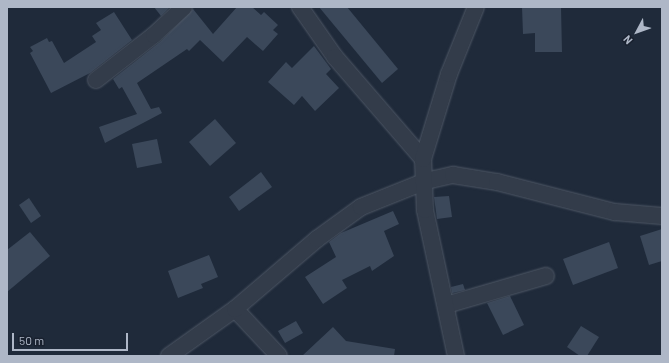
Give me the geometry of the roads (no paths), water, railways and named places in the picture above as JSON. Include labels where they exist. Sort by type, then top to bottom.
[{"type":"street","points":[[96,80],[154,35],[184,7]]},
{"type":"street","points":[[300,7],[335,57],[423,159]]},
{"type":"street","points":[[456,356],[425,210],[426,181],[423,159],[449,74],[476,7]]},
{"type":"street","points":[[169,356],[235,309],[317,239],[361,207],[426,181],[453,175],[497,182],[615,212],[662,216]]},
{"type":"street","points":[[446,305],[546,276]]},
{"type":"street","points":[[235,309],[279,356]]}]
